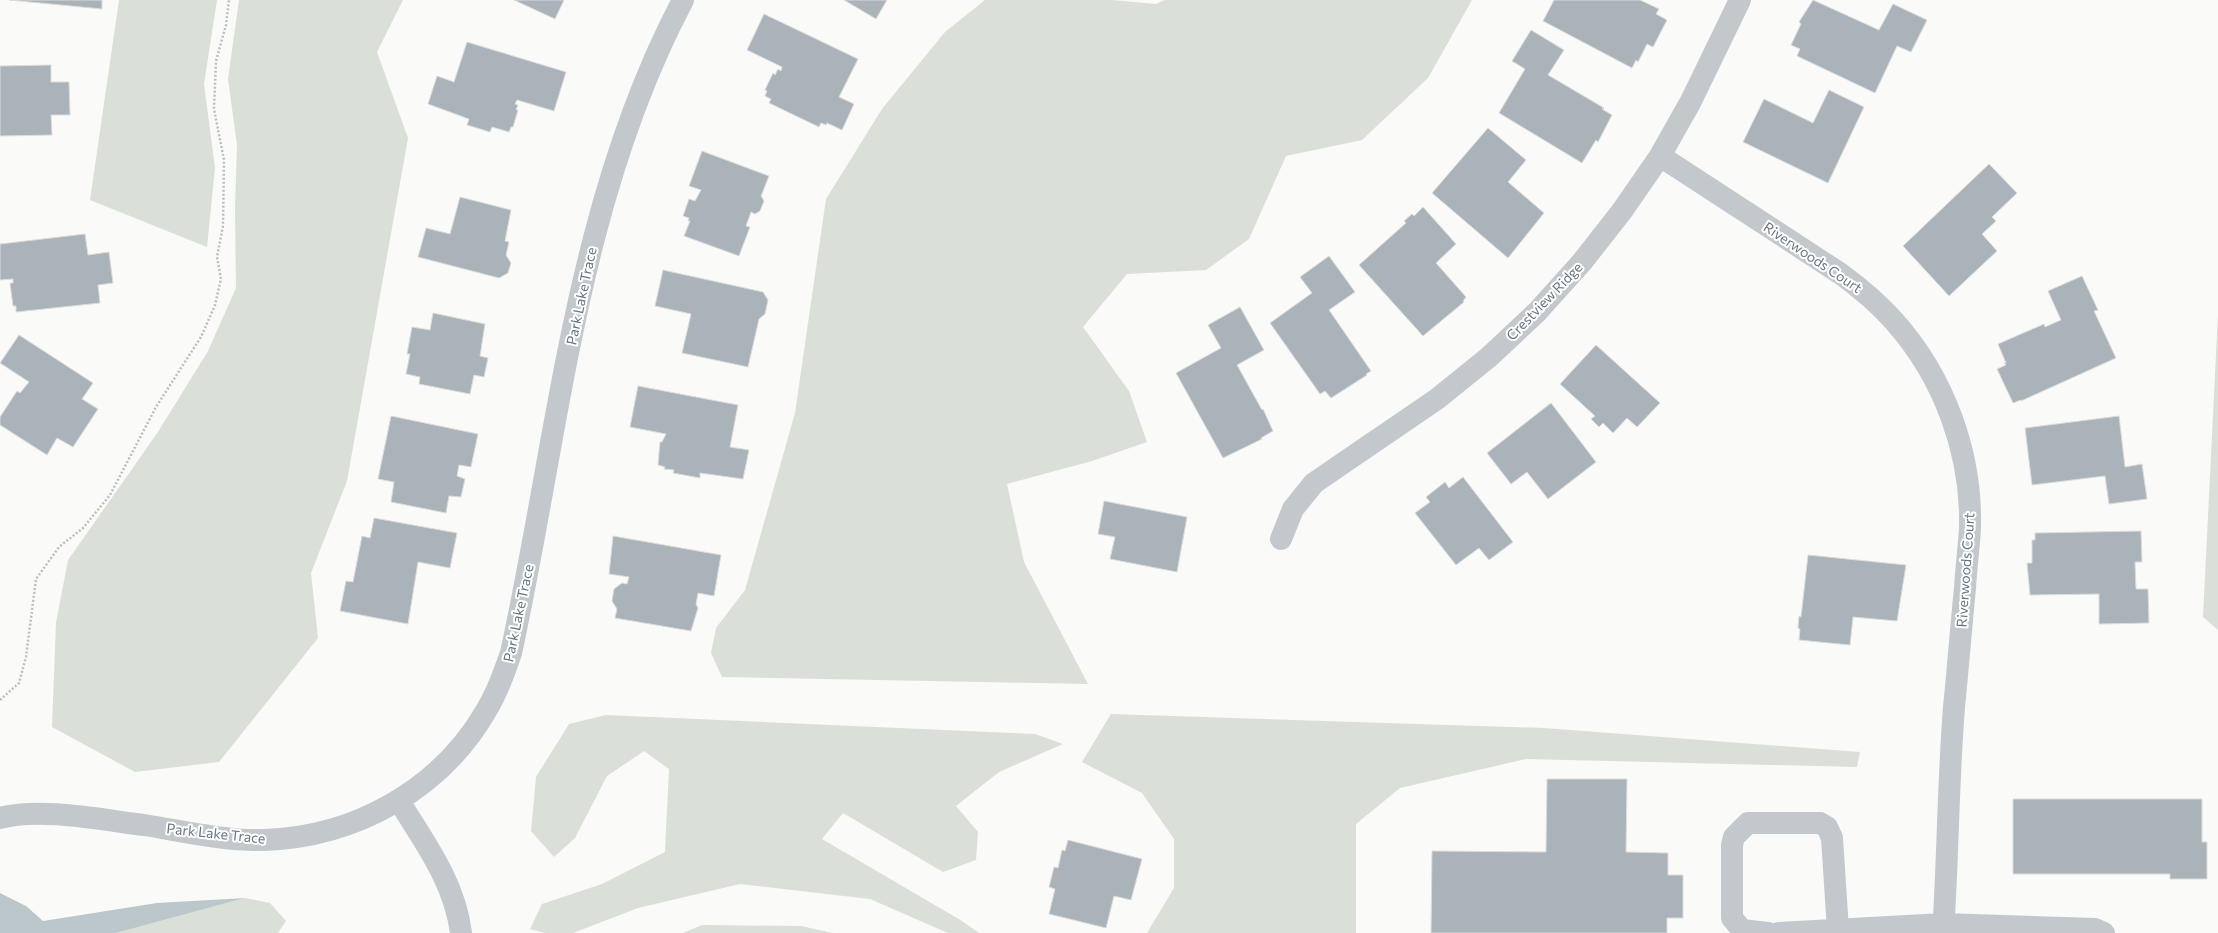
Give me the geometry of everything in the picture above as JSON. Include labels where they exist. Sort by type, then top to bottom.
[{"type":"street","name":"Park Lake Trace","points":[[0,818],[9,816],[66,814],[227,837],[262,840],[298,837],[333,830],[367,818],[399,801],[424,783],[442,767],[468,737],[486,711],[506,668],[518,622],[587,260],[604,198],[627,130],[652,66],[683,0]]},
{"type":"street","name":"Crestview Ridge","points":[[1281,540],[1293,509],[1314,483],[1437,399],[1488,357],[1537,312],[1591,251],[1660,156],[1691,101],[1740,0]]},
{"type":"street","name":"Riverwoods Court","points":[[1660,156],[1841,274],[1869,296],[1894,320],[1915,348],[1934,378],[1949,410],[1965,468],[1970,528],[1950,763],[1943,928]]},
{"type":"street","points":[[399,801],[442,870],[453,900],[461,933]]},
{"type":"street","points":[[1768,933],[1742,930],[1732,918],[1732,845],[1734,837],[1748,823],[1820,823],[1827,827],[1832,838],[1838,930]]},
{"type":"street","points":[[1779,933],[1838,930],[1943,928],[2021,930],[2095,929],[2104,933]]},
{"type":"path","points":[[0,700],[19,683],[26,657],[36,579],[58,547],[83,528],[110,495],[156,407],[201,337],[215,305],[221,279],[217,257],[223,226],[224,160],[214,109],[216,69],[226,25],[229,0]]},
{"type":"shaded area","points":[[119,0],[217,0],[204,84],[215,168],[207,247],[90,200]]},
{"type":"shaded area","points":[[239,0],[403,0],[377,52],[408,138],[347,481],[311,573],[318,638],[219,762],[135,772],[52,727],[56,623],[68,560],[158,432],[208,351],[236,288],[235,209],[237,145],[228,79]]},
{"type":"shaded area","points":[[985,0],[1112,0],[1156,4],[1165,0],[1472,0],[1428,78],[1362,140],[1286,156],[1249,239],[1206,270],[1127,274],[1083,327],[1129,391],[1147,442],[1092,461],[1007,484],[1024,562],[1088,684],[722,677],[711,653],[716,628],[745,590],[795,413],[826,199],[882,109],[945,32]]},
{"type":"shaded area","points":[[2218,314],[2218,630],[2203,617]]},
{"type":"shaded area","points":[[1111,714],[1544,728],[1860,752],[1857,767],[1526,759],[1400,788],[1356,824],[1356,933],[1147,933],[1174,888],[1174,839],[1142,793],[1082,762]]},
{"type":"shaded area","points":[[606,715],[1035,734],[1063,744],[999,772],[956,806],[978,832],[976,860],[943,872],[843,813],[822,839],[962,921],[979,933],[948,933],[870,899],[740,884],[638,908],[573,933],[545,933],[530,929],[542,904],[602,884],[665,852],[669,769],[644,751],[607,776],[575,838],[554,857],[531,831],[536,777],[569,724]]},
{"type":"shaded area","points":[[0,893],[26,906],[43,921],[157,903],[245,898],[116,933],[0,933]]},
{"type":"shaded area","points":[[245,898],[270,903],[286,921],[278,933],[116,933]]},
{"type":"shaded area","points":[[702,925],[801,926],[833,933],[683,933]]},
{"type":"building","points":[[9,0],[102,0],[102,9]]},
{"type":"building","points":[[514,0],[564,0],[555,19]]},
{"type":"building","points":[[844,0],[887,0],[876,19]]},
{"type":"building","points":[[1554,0],[1640,0],[1659,9],[1656,14],[1667,20],[1653,47],[1647,44],[1638,62],[1636,60],[1632,68],[1543,21]]},
{"type":"building","points":[[1813,0],[1879,30],[1893,4],[1927,20],[1911,52],[1897,46],[1875,93],[1797,56],[1800,49],[1791,45],[1801,24],[1799,22]]},
{"type":"building","points":[[764,14],[858,59],[839,97],[854,104],[842,130],[827,123],[826,125],[821,123],[819,127],[769,103],[771,99],[765,96],[767,91],[765,90],[773,73],[775,75],[778,69],[781,71],[782,67],[747,50]]},
{"type":"building","points":[[1531,30],[1564,50],[1548,75],[1604,108],[1602,109],[1612,115],[1598,142],[1596,140],[1582,163],[1499,113],[1525,69],[1512,61]]},
{"type":"building","points":[[467,42],[566,72],[554,111],[517,100],[515,104],[518,105],[516,110],[518,110],[513,127],[511,127],[509,132],[492,127],[490,132],[467,125],[469,119],[428,104],[437,76],[454,82]]},
{"type":"building","points":[[51,65],[51,82],[69,82],[70,115],[51,115],[52,135],[0,136],[0,66]]},
{"type":"building","points":[[1829,90],[1864,107],[1828,183],[1743,142],[1764,99],[1813,123]]},
{"type":"building","points":[[1488,128],[1526,160],[1508,182],[1544,213],[1508,258],[1432,193]]},
{"type":"building","points":[[702,151],[769,176],[761,196],[764,201],[760,211],[755,214],[751,212],[746,226],[750,227],[739,256],[684,236],[690,221],[688,221],[689,218],[683,216],[689,199],[695,201],[701,190],[689,186]]},
{"type":"building","points":[[1989,164],[2017,193],[1992,217],[1996,221],[1982,234],[1997,251],[1949,296],[1903,246]]},
{"type":"building","points":[[460,197],[511,210],[505,241],[509,242],[506,255],[511,263],[508,273],[499,278],[418,257],[426,228],[450,234]]},
{"type":"building","points":[[1423,207],[1456,244],[1436,263],[1466,297],[1463,301],[1464,302],[1423,336],[1359,265],[1406,223],[1404,221],[1412,214],[1414,216]]},
{"type":"building","points":[[85,234],[88,255],[109,252],[113,283],[98,285],[100,303],[16,312],[16,306],[13,306],[10,283],[13,283],[13,279],[0,280],[0,244]]},
{"type":"building","points":[[1329,256],[1355,292],[1329,310],[1371,371],[1331,398],[1325,391],[1320,394],[1270,323],[1312,293],[1300,277]]},
{"type":"building","points":[[663,270],[763,292],[768,300],[765,314],[759,319],[748,367],[682,353],[691,314],[655,306]]},
{"type":"building","points":[[2082,276],[2098,310],[2094,311],[2116,358],[2021,401],[2013,403],[1997,369],[2006,365],[1998,344],[2044,324],[2045,327],[2061,320],[2048,291]]},
{"type":"building","points":[[1240,307],[1264,350],[1237,365],[1262,410],[1263,409],[1273,431],[1261,438],[1262,439],[1223,458],[1176,373],[1221,348],[1208,325]]},
{"type":"building","points":[[433,313],[485,324],[480,356],[488,358],[484,377],[474,375],[470,394],[419,384],[420,377],[406,374],[410,354],[407,354],[412,327],[430,330]]},
{"type":"building","points":[[19,335],[93,383],[82,399],[98,409],[73,447],[57,438],[47,455],[0,425],[0,417],[17,391],[20,393],[29,382],[0,363]]},
{"type":"building","points":[[1596,345],[1660,403],[1637,427],[1627,418],[1613,433],[1603,423],[1599,427],[1591,419],[1595,416],[1560,384]]},
{"type":"building","points":[[638,386],[738,405],[730,447],[749,450],[743,479],[700,473],[700,478],[673,473],[674,470],[664,469],[665,467],[658,465],[660,442],[662,442],[666,434],[630,427]]},
{"type":"building","points":[[1551,403],[1596,462],[1548,499],[1527,472],[1511,484],[1487,453]]},
{"type":"building","points":[[391,416],[478,434],[471,467],[459,465],[457,476],[465,479],[461,497],[449,496],[446,513],[391,502],[394,482],[378,479]]},
{"type":"building","points":[[2119,416],[2125,467],[2142,464],[2147,499],[2109,504],[2105,476],[2032,485],[2025,428]]},
{"type":"building","points":[[1463,477],[1513,542],[1489,560],[1479,548],[1456,565],[1415,513],[1430,502],[1426,497],[1445,482],[1449,488]]},
{"type":"building","points":[[1104,501],[1187,517],[1177,572],[1110,559],[1115,537],[1098,534]]},
{"type":"building","points":[[374,518],[457,533],[450,568],[418,562],[408,624],[340,611],[346,581],[353,582],[362,536],[370,538]]},
{"type":"building","points":[[2141,531],[2142,562],[2135,562],[2136,589],[2148,589],[2149,623],[2099,624],[2099,594],[2030,595],[2027,563],[2032,563],[2032,540],[2035,540],[2035,533]]},
{"type":"building","points":[[613,536],[721,555],[714,596],[698,593],[696,604],[698,608],[691,631],[615,618],[617,609],[612,601],[614,589],[622,583],[627,584],[629,577],[609,574]]},
{"type":"building","points":[[1808,555],[1906,565],[1897,621],[1853,617],[1850,645],[1799,640],[1799,616],[1801,617]]},
{"type":"building","points":[[1547,779],[1627,779],[1626,852],[1668,853],[1668,875],[1683,875],[1683,918],[1667,918],[1667,933],[1431,933],[1432,851],[1546,852]]},
{"type":"building","points":[[2013,799],[2202,799],[2202,842],[2207,842],[2207,879],[2170,879],[2170,874],[2013,874]]},
{"type":"building","points":[[1068,840],[1142,859],[1131,900],[1114,896],[1106,928],[1049,914],[1055,889],[1049,887],[1054,867],[1058,868],[1062,850],[1065,851]]}]
